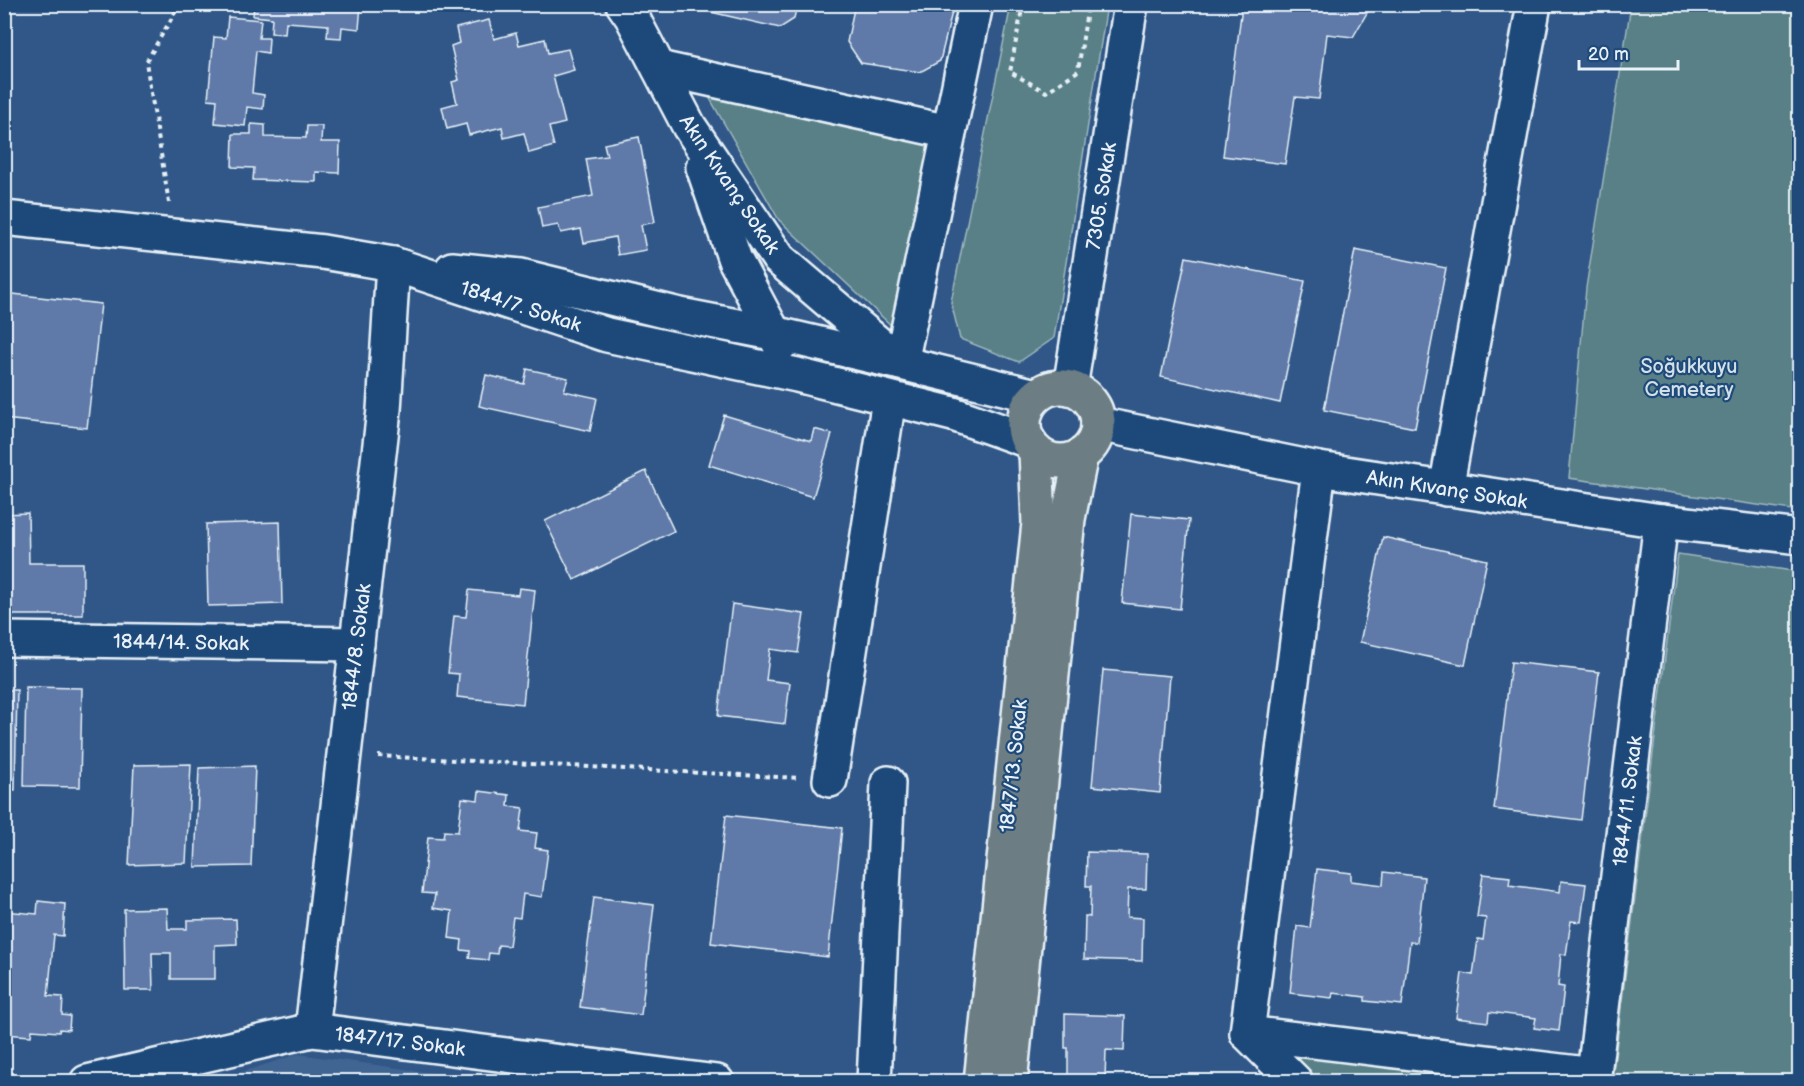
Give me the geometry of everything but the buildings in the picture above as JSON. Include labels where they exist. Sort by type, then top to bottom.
[{"type":"main road","points":[[1059,387],[1070,388],[1082,393],[1091,401],[1098,424],[1096,436],[1090,447],[1081,455],[1070,460],[1058,461],[1046,457],[1033,446],[1025,430],[1025,417],[1036,396],[1059,387]]},
{"type":"main road","name":"1847/13. Sokak","points":[[981,1082],[1038,523],[1033,446]]},
{"type":"main road","name":"1847/13. Sokak","points":[[1010,1082],[1068,519],[1081,455]]},
{"type":"street","points":[[393,264],[521,276],[680,315],[773,333],[901,363],[976,4]]},
{"type":"street","name":"7305. Sokak","points":[[1070,388],[1131,4]]},
{"type":"street","points":[[1446,489],[1534,4]]},
{"type":"street","name":"Akın Kıvanç Sokak","points":[[630,9],[688,126],[779,259],[901,363],[1036,396]]},
{"type":"street","points":[[659,69],[949,132]]},
{"type":"street","points":[[688,126],[735,260],[797,375]]},
{"type":"street","name":"1844/7. Sokak","points":[[4,218],[323,252],[393,264],[607,335],[797,375],[953,414],[1033,446]]},
{"type":"street","name":"1844/8. Sokak","points":[[312,1029],[384,410],[393,264]]},
{"type":"street","points":[[830,780],[889,399]]},
{"type":"street","name":"Akın Kıvanç Sokak","points":[[1098,424],[1319,470],[1661,521],[1800,537]]},
{"type":"street","points":[[1247,1033],[1319,470]]},
{"type":"street","name":"1844/11. Sokak","points":[[1593,1078],[1661,521]]},
{"type":"street","name":"1844/14. Sokak","points":[[4,639],[357,644]]},
{"type":"street","points":[[874,1082],[888,783]]},
{"type":"street","name":"1847/17. Sokak","points":[[87,1082],[312,1029],[717,1082]]},
{"type":"street","points":[[1247,1033],[1593,1078]]},
{"type":"street","points":[[1247,1033],[1296,1082]]},
{"type":"path","points":[[174,236],[146,63],[180,4]]},
{"type":"path","points":[[1023,4],[1010,72],[1046,92],[1078,71],[1088,4]]},
{"type":"path","points":[[344,754],[830,780]]},
{"type":"shaded area","points":[[298,1054],[490,1081],[214,1081]]},
{"type":"green space","points":[[1011,5],[1107,5],[1054,338],[1019,362],[960,339],[951,302]]},
{"type":"green space","name":"Soğukkuyu Cemetery","points":[[1631,5],[1799,5],[1799,511],[1569,478],[1586,288]]},
{"type":"green space","points":[[708,95],[933,145],[895,329],[779,220]]},
{"type":"green space","points":[[1678,554],[1799,572],[1799,1081],[1612,1081]]},
{"type":"green space","points":[[1290,1055],[1515,1081],[1317,1081]]}]
